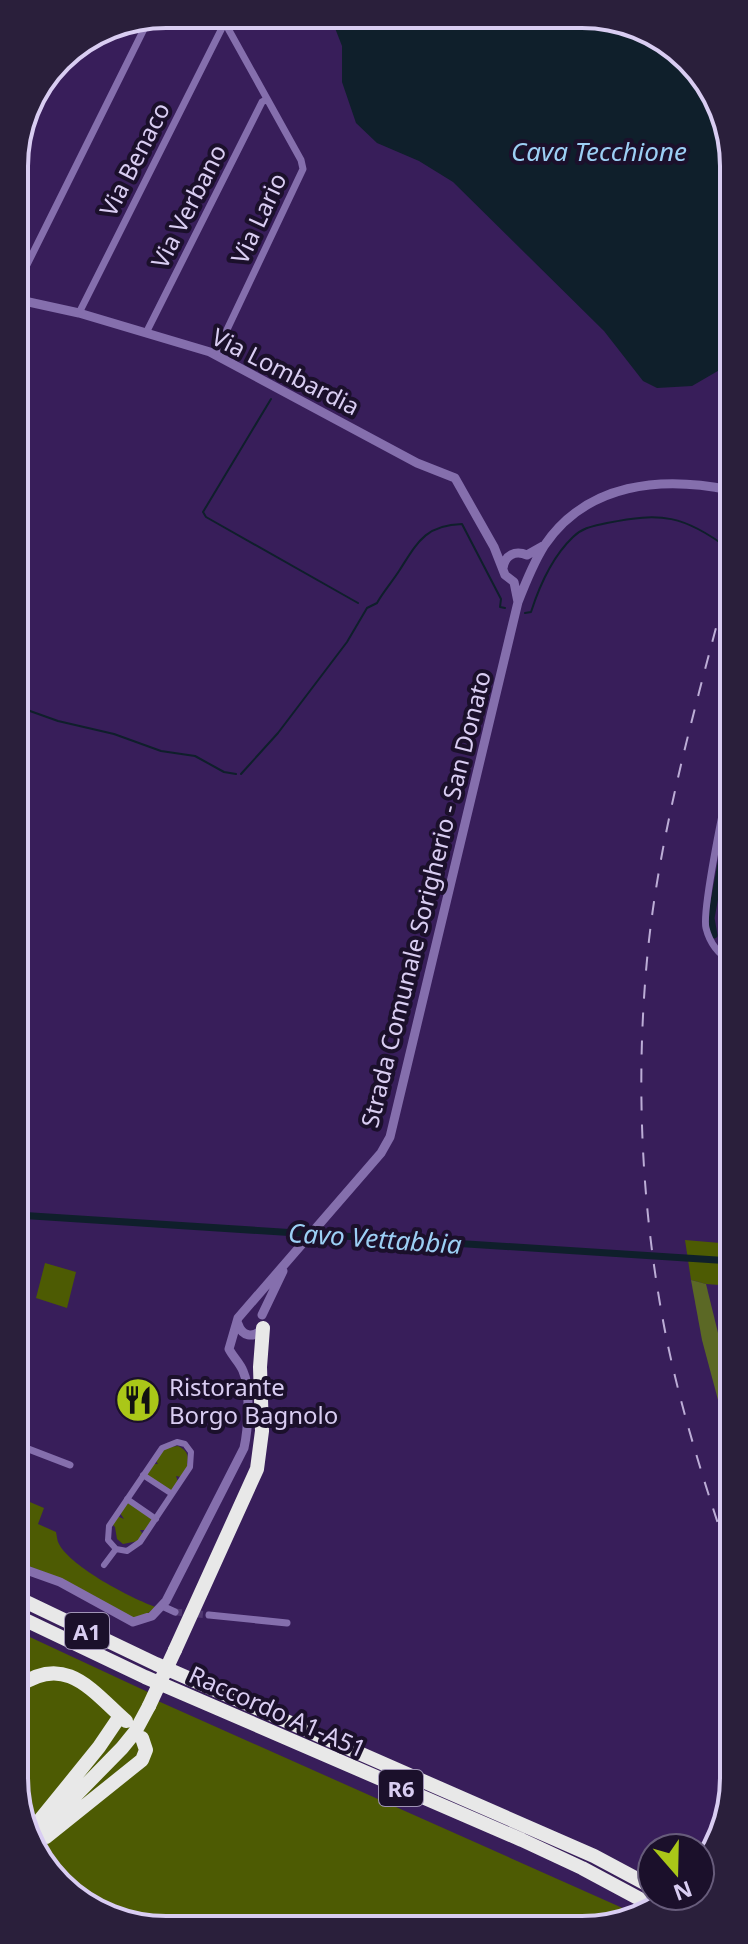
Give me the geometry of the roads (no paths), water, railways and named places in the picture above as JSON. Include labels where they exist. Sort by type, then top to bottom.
[{"type":"highway","points":[[40,1832],[122,1748],[140,1724],[257,1469],[262,1431],[260,1367],[263,1321]]},
{"type":"highway","points":[[244,1331],[256,1349],[260,1367]]},
{"type":"highway","name":"A1","points":[[28,1603],[156,1664]]},
{"type":"highway","name":"A1","points":[[28,1621],[148,1678]]},
{"type":"highway","name":"Raccordo A1-A51","points":[[156,1664],[557,1839],[636,1879]]},
{"type":"highway","points":[[28,1681],[39,1674],[66,1674],[95,1692],[125,1720],[37,1824]]},
{"type":"highway","name":"Raccordo A1-A51","points":[[148,1678],[534,1845],[636,1897]]},
{"type":"highway","points":[[42,1840],[142,1760],[146,1750],[142,1738]]},
{"type":"street","name":"Via Benaco","points":[[79,313],[222,28]]},
{"type":"street","name":"Via Lario","points":[[215,355],[303,169],[301,160],[228,28]]},
{"type":"street","points":[[28,263],[143,31]]},
{"type":"street","name":"Via Verbano","points":[[146,333],[262,102],[267,99]]},
{"type":"street","name":"Via Lombardia","points":[[28,302],[79,313],[215,355],[417,463],[455,478],[503,568]]},
{"type":"street","points":[[518,602],[514,582],[507,578],[503,568],[508,556],[516,553],[527,555],[544,546],[565,522],[581,510],[616,491],[655,482],[688,482],[720,488]]},
{"type":"street","name":"Strada Comunale Sorigherio - San Donato","points":[[292,1256],[381,1153],[390,1137],[518,602],[544,546]]},
{"type":"street","name":"Via Lombardia","points":[[494,547],[508,556]]},
{"type":"street","points":[[514,582],[529,576],[532,563],[527,555]]},
{"type":"street","points":[[720,838],[705,918],[711,942],[720,953]]},
{"type":"street","points":[[244,1331],[238,1318],[292,1256]]},
{"type":"street","points":[[28,1571],[60,1582],[129,1621],[148,1619],[162,1606],[244,1448],[247,1429],[245,1378],[230,1352],[230,1343],[244,1331],[258,1333],[277,1281],[292,1256]]},
{"type":"street","points":[[244,1311],[256,1309],[263,1321]]},
{"type":"street","points":[[173,1442],[185,1444],[191,1452],[192,1461],[172,1494],[135,1547],[127,1551],[116,1549],[108,1540],[108,1529],[127,1499],[165,1445],[173,1442]]},
{"type":"street","points":[[28,1449],[70,1465]]},
{"type":"street","points":[[143,1475],[172,1494]]},
{"type":"street","points":[[127,1499],[156,1519]]},
{"type":"street","points":[[104,1565],[116,1549]]},
{"type":"street","points":[[162,1606],[175,1612]]},
{"type":"street","points":[[209,1615],[287,1623]]},
{"type":"water","name":"Cava Tecchione","points":[[335,28],[582,28],[626,35],[673,62],[701,97],[719,148],[720,370],[692,386],[657,388],[643,381],[604,331],[453,182],[419,161],[377,143],[356,123],[342,82],[342,46]]},
{"type":"waterway","points":[[271,399],[203,512],[206,517],[358,603]]},
{"type":"waterway","points":[[525,613],[531,612],[543,581],[559,553],[577,534],[589,527],[657,517],[685,523],[720,543]]},
{"type":"waterway","points":[[241,774],[278,733],[347,642],[367,608],[377,603],[423,537],[439,528],[462,524],[501,599],[500,607],[505,608]]},
{"type":"waterway","points":[[28,710],[114,734],[161,751],[195,756],[224,772],[236,774]]},
{"type":"waterway","points":[[714,935],[711,918],[720,869]]},
{"type":"waterway","name":"Cavo Vettabbia","points":[[28,1216],[720,1260]]},
{"type":"tunnel","points":[[175,1612],[209,1615]]},
{"type":"railway","points":[[720,613],[683,756],[655,894],[645,989],[641,1087],[645,1185],[665,1331],[687,1421],[720,1530]]},
{"type":"place","name":"Ristorante Borgo Bagnolo","points":[[138,1400]]}]
